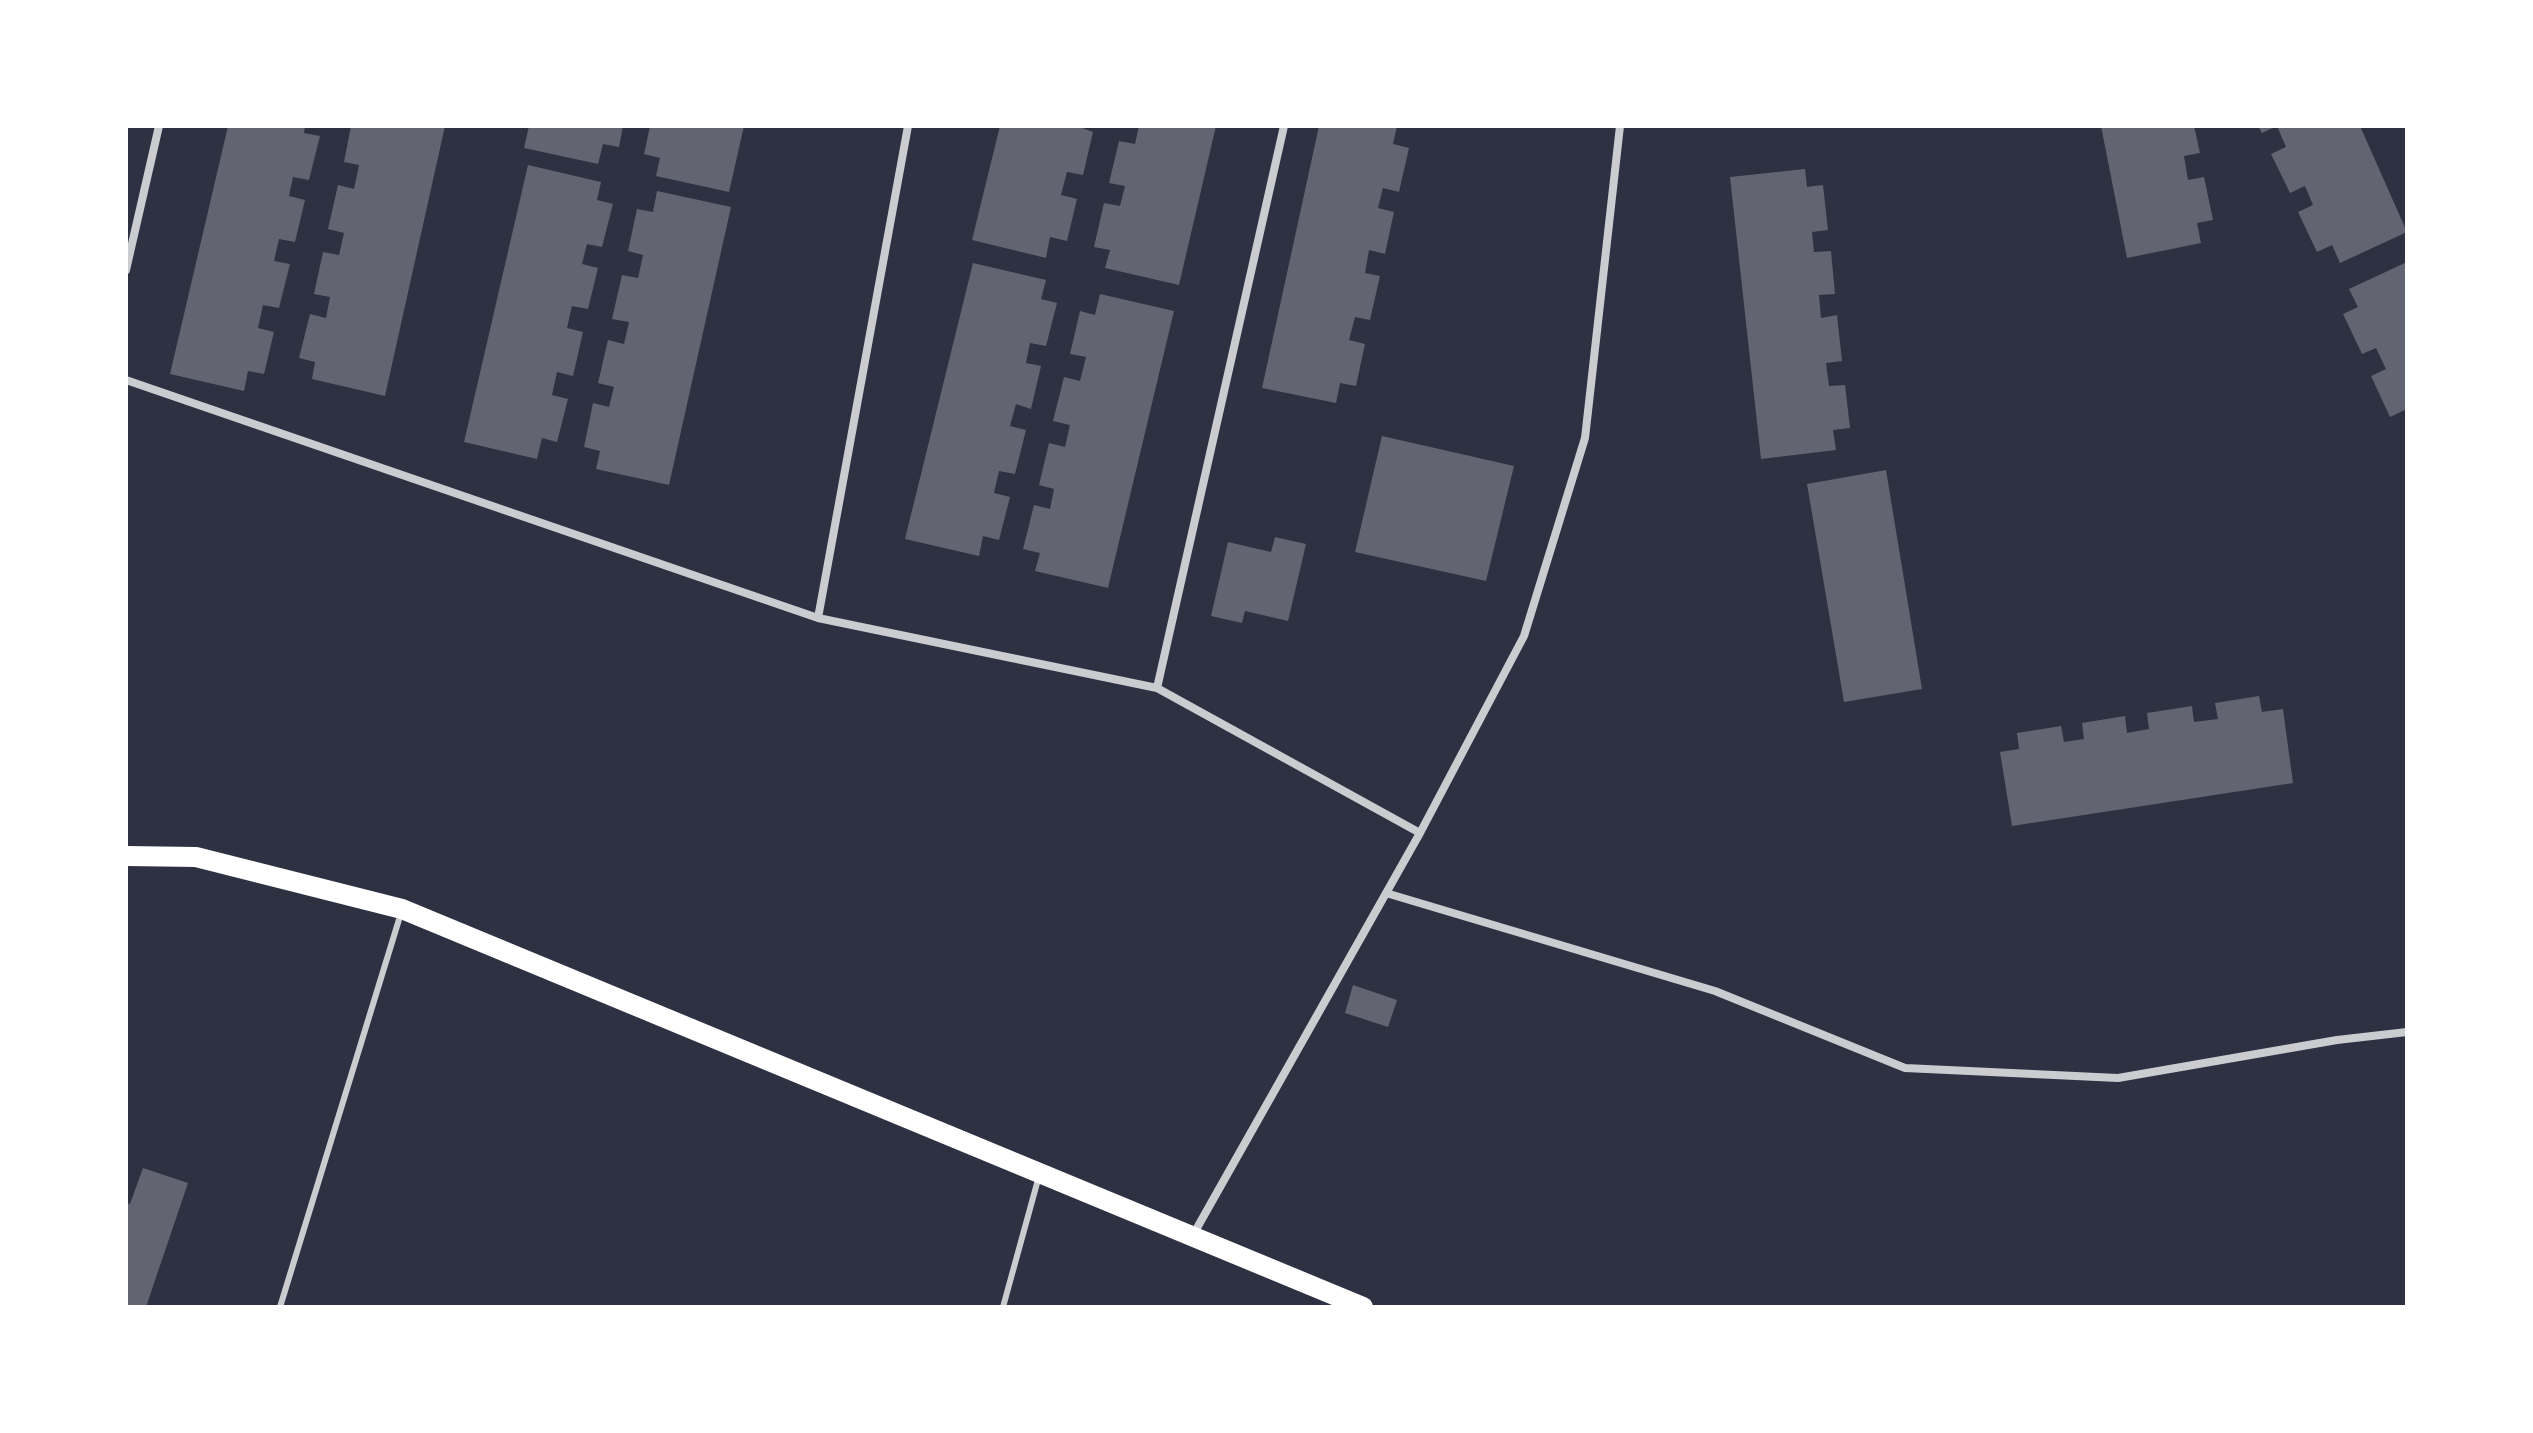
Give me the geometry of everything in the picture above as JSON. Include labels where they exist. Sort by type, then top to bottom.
[{"type":"main road","points":[[126,856],[196,857],[402,909],[1363,1307]]},
{"type":"street","points":[[126,270],[159,126]]},
{"type":"street","points":[[818,618],[908,126]]},
{"type":"street","points":[[1157,688],[1284,126]]},
{"type":"street","points":[[1193,1236],[1420,833],[1524,636],[1585,438],[1620,126]]},
{"type":"street","points":[[126,380],[818,618],[1157,688],[1420,833]]},
{"type":"street","points":[[1386,893],[1715,991],[1905,1068],[2118,1078],[2337,1040],[2407,1032]]},
{"type":"lane","points":[[280,1307],[402,909]]},
{"type":"lane","points":[[1003,1307],[1040,1172]]},
{"type":"building","points":[[228,126],[305,126],[304,133],[320,136],[309,180],[293,177],[289,196],[305,200],[295,242],[279,239],[274,261],[290,264],[279,308],[263,305],[258,328],[274,332],[264,374],[248,371],[244,391],[170,374]]},
{"type":"building","points":[[351,126],[445,126],[385,396],[312,379],[315,362],[299,358],[310,314],[326,318],[330,297],[314,294],[323,252],[339,255],[344,233],[328,229],[338,185],[354,189],[359,165],[344,162]]},
{"type":"building","points":[[529,126],[623,126],[619,147],[603,144],[598,164],[524,148]]},
{"type":"building","points":[[650,126],[744,126],[729,192],[656,176],[660,158],[644,154]]},
{"type":"building","points":[[1000,126],[1077,126],[1093,132],[1083,175],[1067,172],[1061,195],[1077,199],[1067,241],[1050,237],[1046,258],[972,240]]},
{"type":"building","points":[[1139,126],[1216,126],[1179,285],[1105,268],[1110,250],[1094,247],[1104,203],[1120,206],[1125,186],[1109,183],[1119,141],[1135,144]]},
{"type":"building","points":[[1319,126],[1397,126],[1393,144],[1409,148],[1399,192],[1383,188],[1378,208],[1394,212],[1385,254],[1369,250],[1365,273],[1380,276],[1370,320],[1355,317],[1349,340],[1365,344],[1356,386],[1340,383],[1336,403],[1262,388]]},
{"type":"building","points":[[2101,126],[2194,126],[2200,153],[2184,156],[2188,180],[2204,177],[2213,220],[2197,223],[2201,243],[2127,258]]},
{"type":"building","points":[[2258,126],[2277,126],[2262,133]]},
{"type":"building","points":[[2277,126],[2360,126],[2407,232],[2340,263],[2332,245],[2317,252],[2298,212],[2313,205],[2305,186],[2290,193],[2271,154],[2286,147]]},
{"type":"building","points":[[528,165],[601,182],[597,200],[613,204],[602,247],[587,244],[582,264],[598,268],[588,309],[572,306],[567,328],[583,332],[573,376],[557,372],[552,395],[568,399],[557,442],[542,438],[537,459],[464,442]]},
{"type":"building","points":[[1805,169],[1807,187],[1823,185],[1828,230],[1812,232],[1814,252],[1831,251],[1835,294],[1819,295],[1821,318],[1837,315],[1842,361],[1826,363],[1829,386],[1845,385],[1850,428],[1833,430],[1836,450],[1761,459],[1730,177]]},
{"type":"building","points":[[657,191],[731,207],[669,485],[596,469],[600,451],[584,447],[593,403],[609,407],[614,387],[598,383],[608,340],[624,344],[629,322],[612,319],[622,275],[638,278],[643,255],[628,251],[637,209],[653,212]]},
{"type":"building","points":[[2407,262],[2407,409],[2390,417],[2371,376],[2386,369],[2376,348],[2362,354],[2343,314],[2358,307],[2349,289]]},
{"type":"building","points":[[973,263],[1046,280],[1041,299],[1057,303],[1046,346],[1030,343],[1026,363],[1041,366],[1031,409],[1016,404],[1010,426],[1026,430],[1015,474],[999,471],[994,493],[1010,497],[999,540],[983,536],[979,556],[905,539]]},
{"type":"building","points":[[1100,294],[1174,311],[1108,588],[1035,571],[1040,553],[1023,549],[1034,505],[1050,509],[1054,489],[1039,485],[1049,443],[1065,447],[1070,425],[1053,421],[1064,377],[1080,381],[1086,357],[1070,354],[1080,311],[1095,315]]},
{"type":"building","points":[[1382,436],[1514,466],[1486,581],[1355,552]]},
{"type":"building","points":[[1886,470],[1922,689],[1844,702],[1807,484]]},
{"type":"building","points":[[1275,537],[1306,544],[1288,621],[1245,611],[1242,623],[1211,616],[1228,542],[1271,552]]},
{"type":"building","points":[[2259,696],[2262,712],[2283,709],[2293,783],[2012,826],[2000,752],[2019,749],[2017,733],[2061,726],[2064,742],[2084,739],[2082,723],[2125,716],[2127,733],[2149,729],[2147,713],[2192,706],[2194,722],[2218,719],[2215,703]]},
{"type":"building","points":[[1353,985],[1397,1000],[1388,1027],[1345,1013]]},
{"type":"building","points":[[143,1168],[188,1183],[146,1307],[126,1307],[126,1203],[130,1204]]}]
